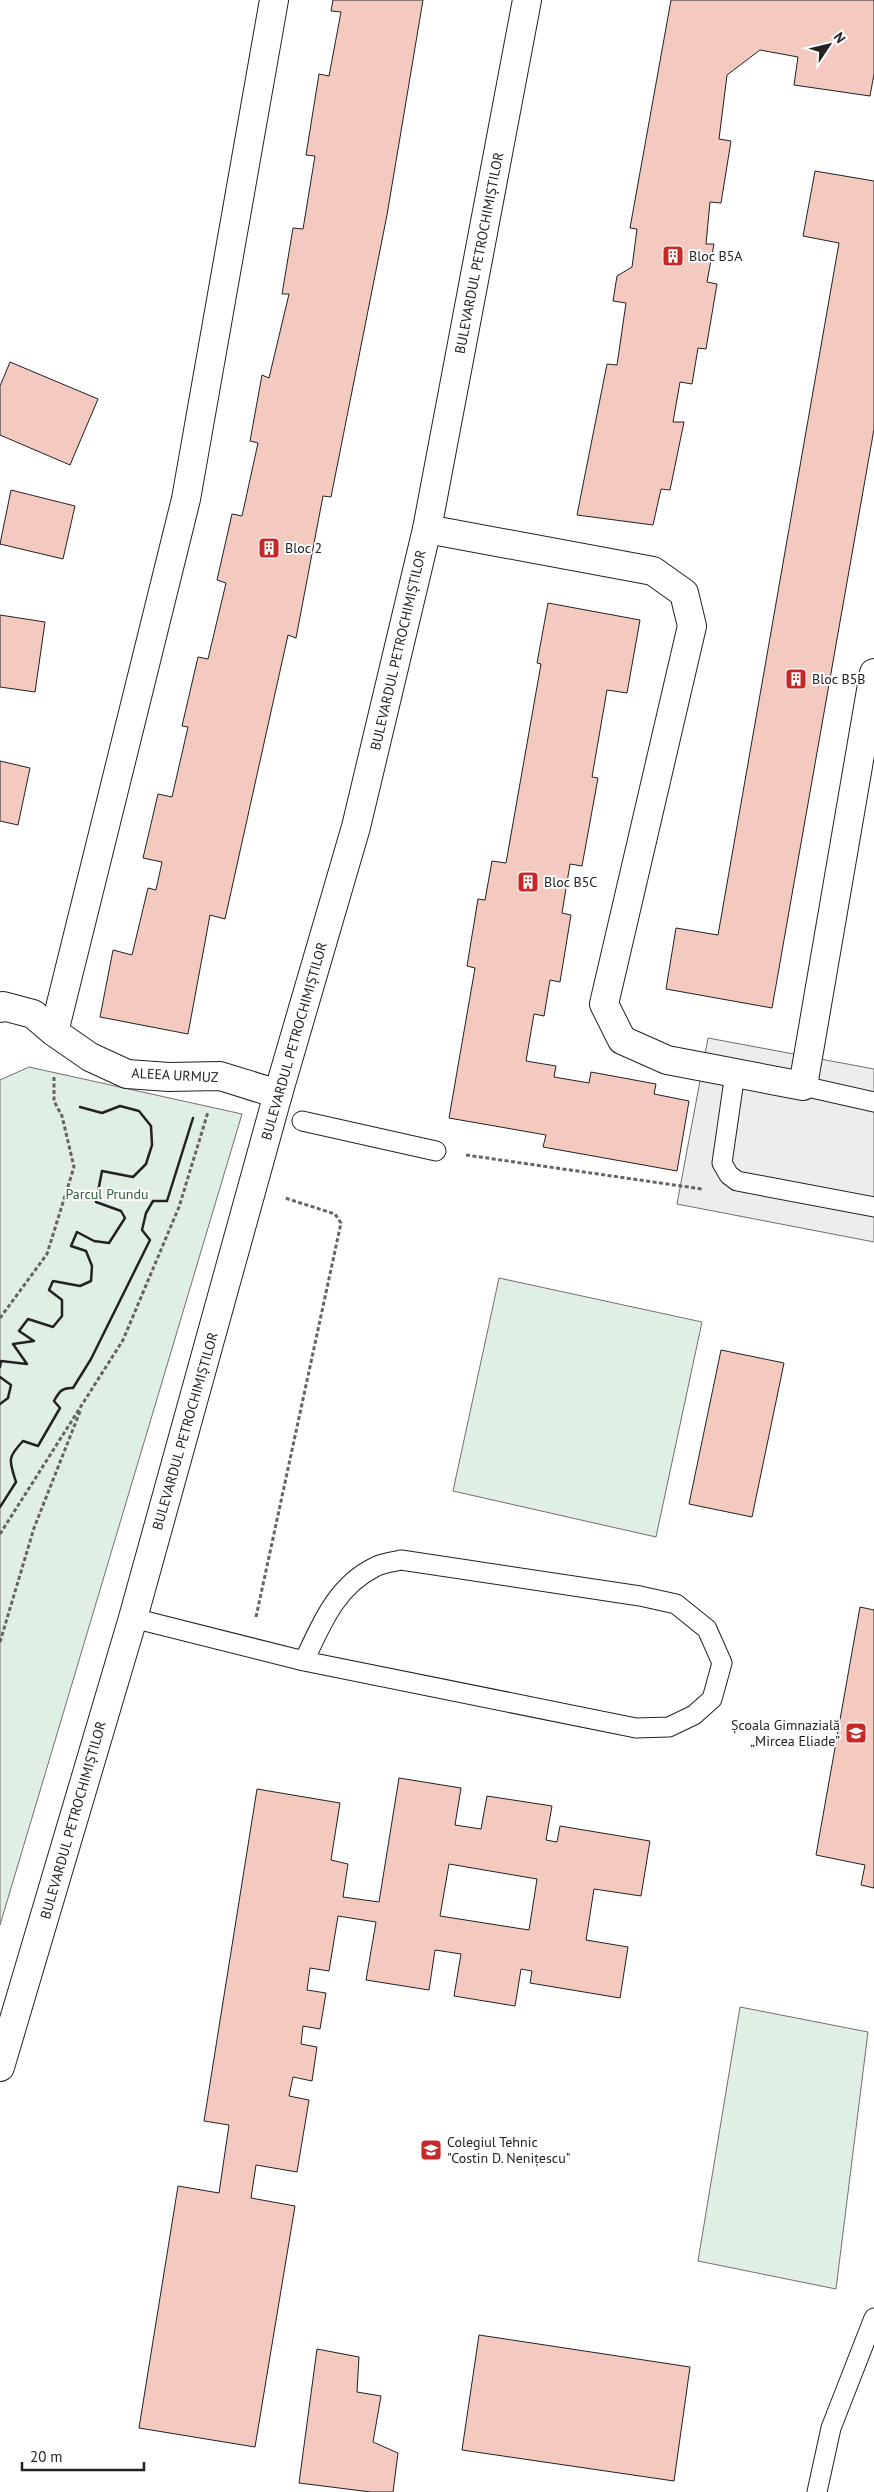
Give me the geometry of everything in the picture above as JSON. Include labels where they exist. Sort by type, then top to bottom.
[{"type":"street","points":[[54,1032],[186,499],[274,0]]},
{"type":"street","name":"BULEVARDUL PETROCHIMIȘTILOR","points":[[0,2067],[133,1618],[278,1094],[356,827],[427,529],[526,0]]},
{"type":"street","points":[[427,529],[652,570],[684,593],[692,626],[604,1004],[622,1040],[667,1060],[802,1086],[874,673]]},
{"type":"street","name":"ALEEA URMUZ","points":[[0,1008],[3,1006],[33,1014],[54,1032],[90,1057],[127,1074],[169,1077],[220,1076],[278,1094]]},
{"type":"lane","points":[[735,1073],[722,1163],[729,1175],[738,1181],[874,1207]]},
{"type":"lane","points":[[802,1086],[874,1102]]},
{"type":"lane","points":[[302,1121],[436,1151]]},
{"type":"lane","points":[[133,1618],[304,1661],[636,1728],[669,1727],[694,1715],[712,1699],[722,1662],[707,1629],[676,1604],[640,1596],[401,1560],[375,1567],[350,1585],[330,1607],[304,1661]]},
{"type":"lane","points":[[817,2492],[831,2428],[874,2318]]},
{"type":"path","points":[[0,1318],[47,1254],[74,1167],[62,1116],[54,1101],[54,1071]]},
{"type":"path","points":[[0,1534],[123,1340],[179,1207],[220,1076]]},
{"type":"path","points":[[436,1151],[707,1190],[729,1175]]},
{"type":"path","points":[[249,1648],[341,1223],[335,1214],[282,1197]]},
{"type":"path","points":[[0,1642],[34,1528],[84,1401]]},
{"type":"green space","name":"Parcul Prundu","points":[[29,1067],[242,1114],[0,1925],[0,1080]]},
{"type":"green space","points":[[499,1278],[702,1322],[656,1537],[453,1491]]},
{"type":"green space","points":[[740,2007],[868,2032],[836,2289],[698,2261]]},
{"type":"shaded area","points":[[708,1038],[874,1069],[874,1242],[677,1204]]},
{"type":"building","name":"Bloc 2","points":[[333,0],[423,0],[387,215],[331,497],[323,496],[296,638],[288,635],[225,919],[210,915],[188,1034],[100,1017],[113,950],[132,955],[148,888],[156,890],[162,862],[143,858],[158,794],[172,797],[188,727],[182,726],[198,657],[208,659],[226,583],[217,580],[232,514],[242,516],[258,443],[250,441],[262,375],[269,378],[289,294],[282,294],[293,228],[303,229],[315,156],[306,155],[319,74],[329,76],[341,12],[331,11]]},
{"type":"building","name":"Bloc B5A","points":[[671,0],[874,0],[874,74],[870,96],[794,85],[798,57],[760,50],[727,75],[719,139],[731,141],[721,203],[710,202],[706,244],[714,244],[707,282],[717,284],[706,349],[698,348],[692,384],[680,382],[673,422],[684,422],[670,490],[661,489],[653,525],[577,515],[607,364],[617,365],[626,303],[613,301],[617,276],[632,267],[637,229],[630,228]]},
{"type":"building","name":"Bloc B5B","points":[[815,171],[874,181],[874,429],[772,1008],[666,989],[676,928],[718,935],[839,243],[803,236]]},
{"type":"building","points":[[10,362],[98,399],[70,465],[0,435],[0,386]]},
{"type":"building","points":[[11,490],[75,506],[63,559],[0,544]]},
{"type":"building","name":"Bloc B5C","points":[[548,603],[640,620],[627,693],[607,690],[592,777],[598,778],[582,866],[570,864],[562,913],[571,915],[560,982],[550,980],[544,1016],[534,1014],[526,1061],[556,1066],[554,1077],[589,1083],[591,1072],[656,1084],[654,1094],[689,1101],[677,1171],[543,1147],[546,1135],[449,1118],[475,968],[467,966],[478,899],[485,900],[492,861],[506,863],[541,664],[537,663]]},
{"type":"building","points":[[0,615],[45,622],[35,692],[0,687]]},
{"type":"building","points":[[0,761],[30,768],[18,825],[0,821]]},
{"type":"building","points":[[721,1350],[784,1363],[752,1517],[689,1504]]},
{"type":"building","name":"Școala Gimnazială „Mircea Eliade”","points":[[860,1607],[874,1610],[874,1888],[861,1885],[865,1865],[816,1855]]},
{"type":"building","points":[[399,1778],[461,1788],[455,1825],[481,1829],[487,1796],[552,1806],[546,1840],[557,1842],[560,1826],[650,1841],[641,1896],[594,1889],[586,1940],[628,1947],[620,1998],[530,1983],[532,1971],[521,1969],[515,2006],[454,1996],[461,1954],[435,1950],[429,1990],[366,1980],[376,1922],[338,1916],[329,1971],[310,1968],[307,1990],[326,1993],[320,2029],[303,2026],[301,2044],[317,2047],[312,2081],[293,2077],[289,2096],[309,2100],[297,2172],[256,2165],[251,2198],[295,2206],[255,2447],[139,2428],[178,2186],[219,2193],[229,2125],[204,2121],[257,1789],[340,1803],[331,1860],[348,1864],[343,1897],[379,1902]],"holes":[[[449,1864],[537,1879],[529,1930],[440,1916]]]},
{"type":"building","points":[[479,2335],[690,2367],[674,2481],[462,2450]]},
{"type":"building","points":[[317,2349],[359,2357],[357,2392],[381,2396],[373,2442],[398,2453],[393,2492],[371,2492],[299,2483]]},
{"type":"wall","points":[[0,1367],[1,1361],[27,1364],[13,1344],[34,1341],[19,1331],[28,1319],[53,1327],[62,1316],[62,1300],[49,1290],[53,1281],[80,1286],[91,1281],[92,1266],[86,1251],[71,1246],[77,1232],[94,1241],[109,1243],[125,1218],[121,1211],[96,1202],[102,1171],[133,1177],[146,1164],[152,1145],[151,1126],[139,1111],[120,1106],[102,1113],[80,1107]]},
{"type":"wall","points":[[0,1507],[16,1482],[11,1464],[14,1451],[23,1441],[38,1446],[60,1408],[54,1401],[63,1389],[73,1388],[91,1359],[150,1240],[142,1230],[146,1213],[153,1201],[167,1201],[193,1118]]},
{"type":"wall","points":[[0,1377],[11,1385],[8,1398],[0,1404]]},
{"type":"place","name":"Bloc B5A","points":[[673,256]]},
{"type":"place","name":"Bloc 2","points":[[269,548]]},
{"type":"place","name":"Bloc B5B","points":[[796,679]]},
{"type":"place","name":"Bloc B5C","points":[[528,882]]},
{"type":"place","name":"Școala Gimnazială „Mircea Eliade”","points":[[856,1733]]},
{"type":"place","name":"Colegiul Tehnic \"Costin D. Nenițescu\"","points":[[431,2150]]}]
